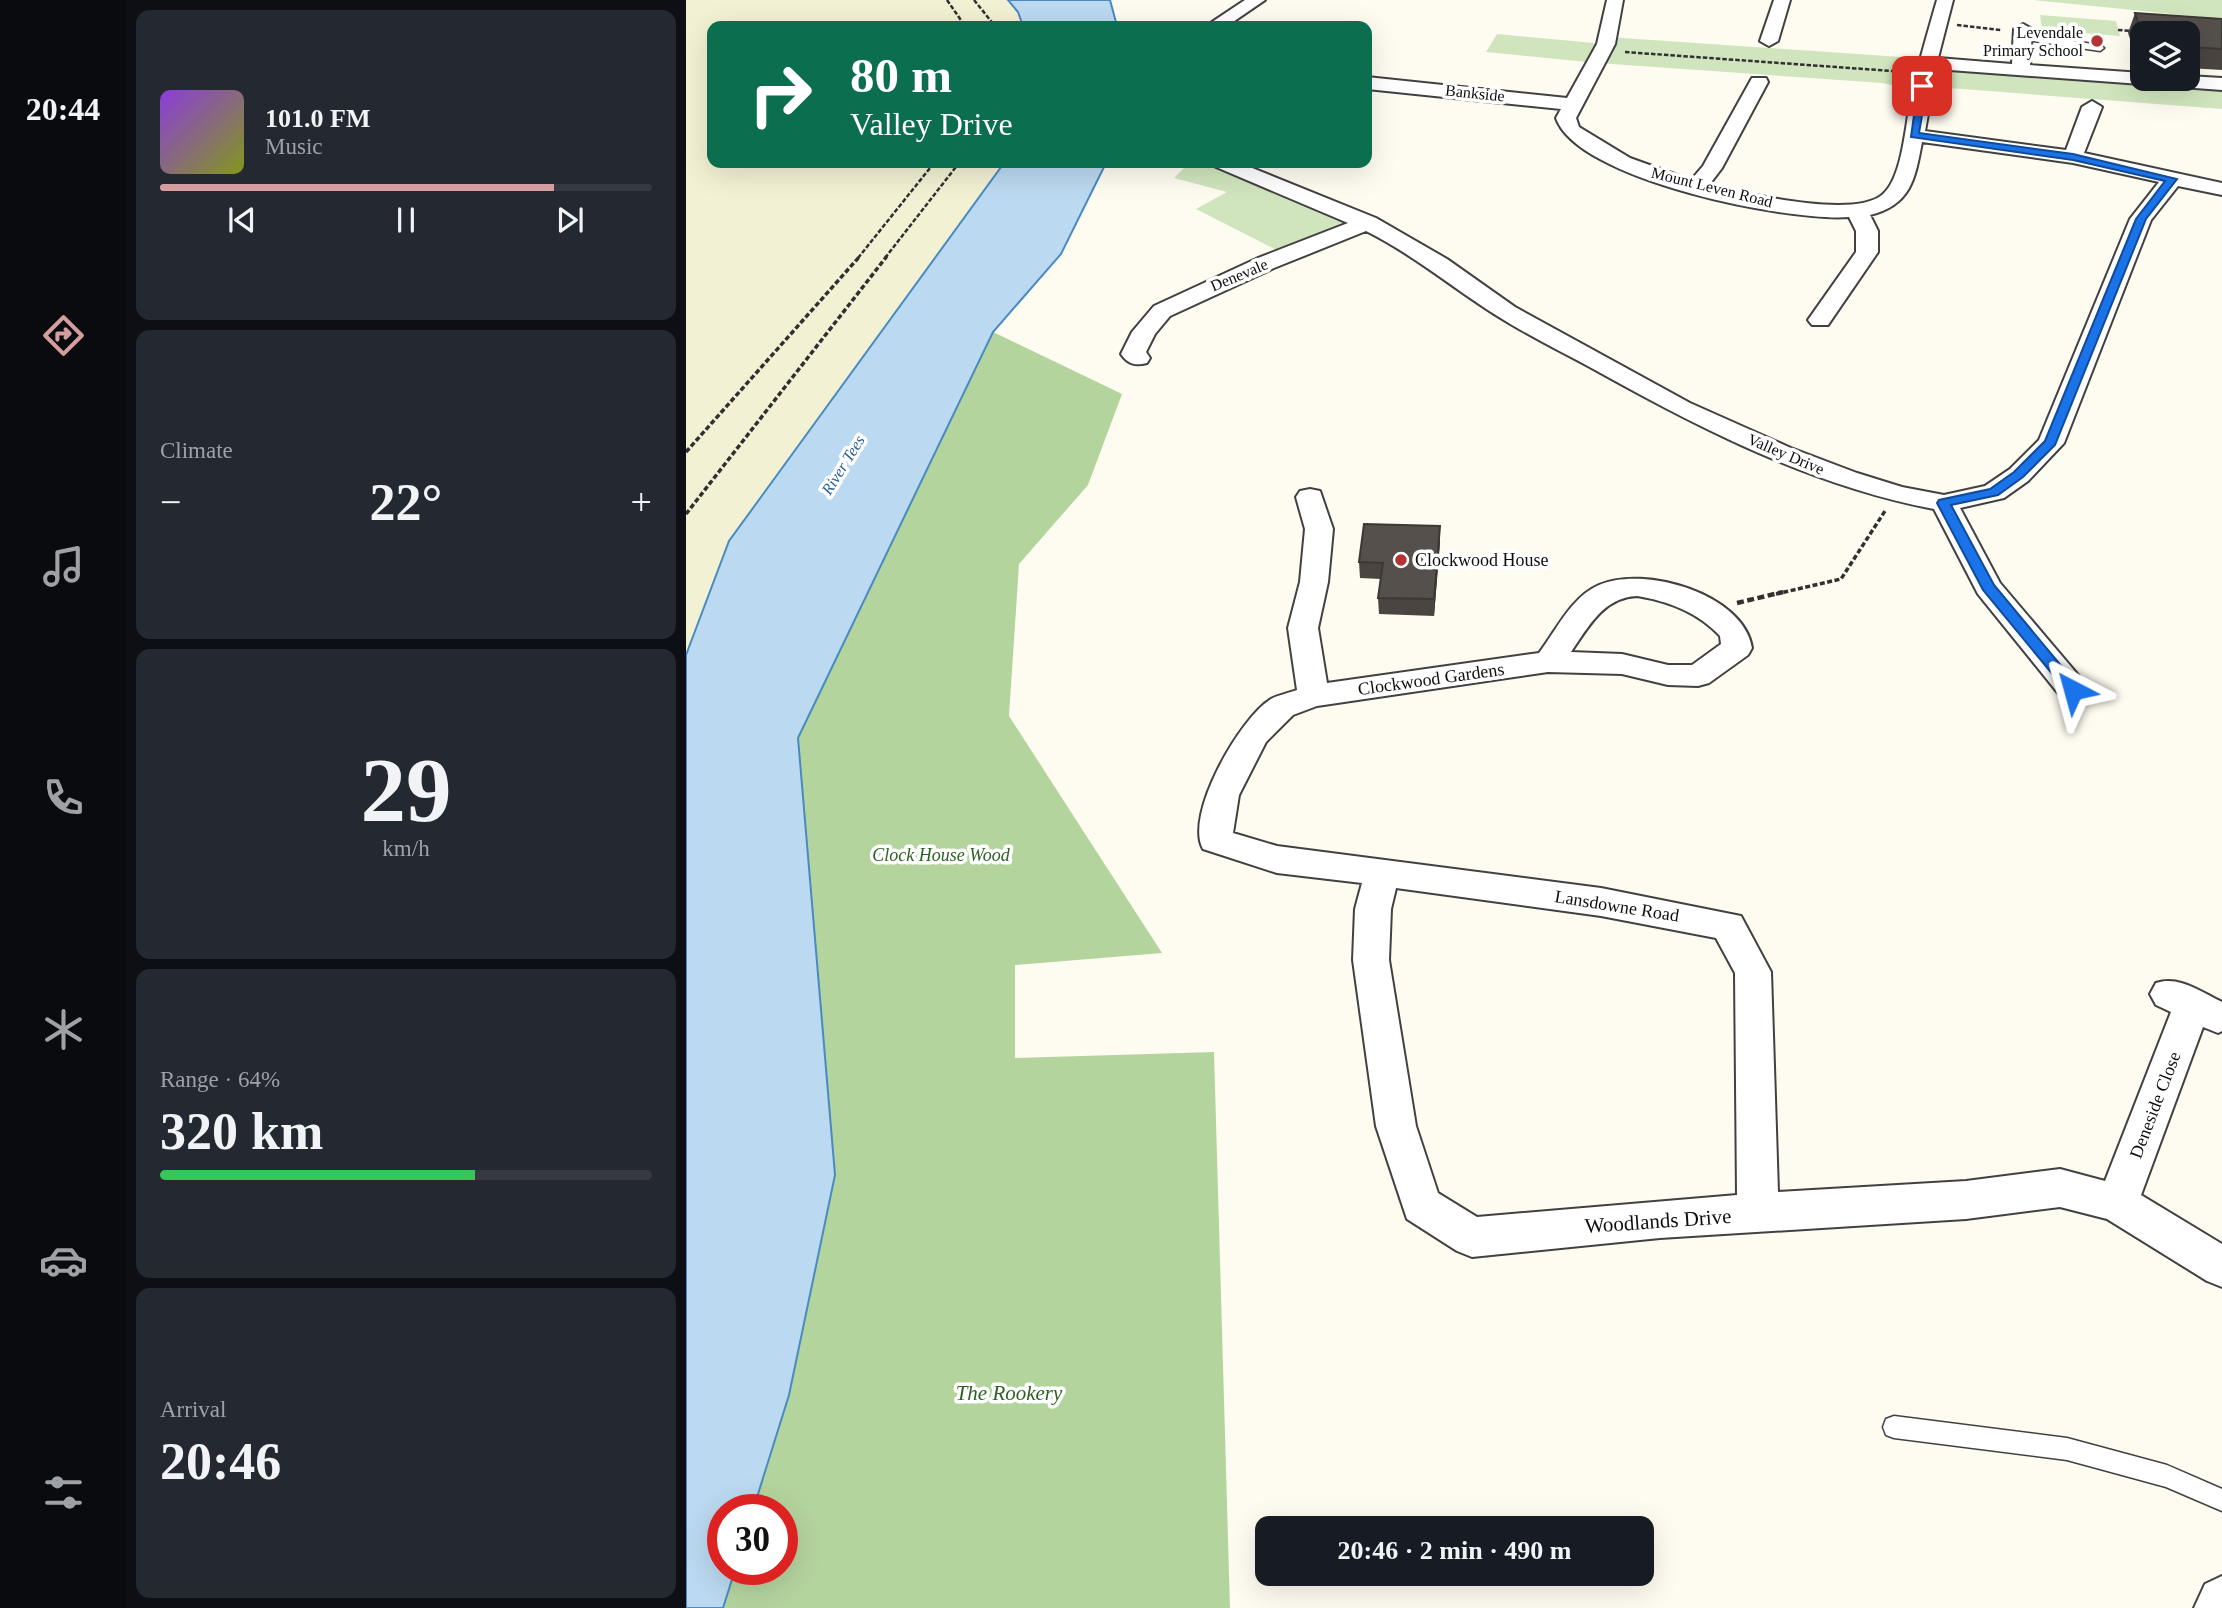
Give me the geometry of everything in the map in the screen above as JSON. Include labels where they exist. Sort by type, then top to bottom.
[{"type":"street","points":[[1223,21],[1257,0]]},
{"type":"street","points":[[1572,104],[1606,44],[1615,0]]},
{"type":"street","points":[[1777,35],[1782,0]]},
{"type":"street","name":"Mount Leven Road","points":[[1572,104],[1566,118],[1571,131],[1651,174],[1696,187],[1828,212],[1857,211],[1885,204],[1900,190],[1945,0]]},
{"type":"street","points":[[2021,70],[2023,33]]},
{"type":"street","points":[[1929,63],[2130,78]]},
{"type":"street","points":[[2200,83],[2222,84]]},
{"type":"street","name":"Bankside","points":[[1372,87],[1572,104]]},
{"type":"street","points":[[1696,187],[1712,168],[1755,88],[1774,96]]},
{"type":"street","points":[[2073,157],[2089,113],[2109,122]]},
{"type":"street","points":[[1914,135],[2073,157],[2222,189]]},
{"type":"street","name":"Valley Drive","points":[[1235,168],[1367,223],[1439,264],[1528,325],[1681,408],[1782,454],[1847,479],[1897,494],[1944,503],[1994,492],[2019,475],[2051,443],[2141,219],[2172,179]]},
{"type":"street","points":[[1857,211],[1867,231],[1867,252],[1828,311],[1859,308]]},
{"type":"street","name":"Denevale","points":[[1141,356],[1144,332],[1161,311],[1266,263],[1367,223]]},
{"type":"street","points":[[1304,502],[1319,529],[1314,582],[1303,628],[1313,696]]},
{"type":"street","points":[[1944,503],[1988,587],[2074,679]]},
{"type":"street","name":"Clockwood Gardens","points":[[1215,840],[1222,795],[1254,735],[1282,707],[1313,696],[1548,662],[1622,664],[1668,675],[1698,676],[1737,648],[1735,634],[1709,610],[1651,587],[1610,590],[1586,606],[1572,631],[1548,662]]},
{"type":"street","name":"Lansdowne Road","points":[[1215,840],[1235,850],[1315,866],[1382,872],[1669,914],[1728,926],[1753,972],[1758,1214]]},
{"type":"street","name":"Woodlands Drive","points":[[1382,872],[1373,909],[1371,960],[1396,1126],[1422,1205],[1472,1237],[1660,1219],[1966,1200],[2060,1188],[2117,1203],[2222,1267]]},
{"type":"street","name":"Deneside Close","points":[[2117,1203],[2193,1006]]},
{"type":"street","points":[[2219,1608],[2222,1601]]},
{"type":"lane","points":[[2023,33],[2100,48]]},
{"type":"lane","points":[[1894,1427],[2067,1449],[2167,1476],[2222,1500]]},
{"type":"path","points":[[947,0],[962,21]]},
{"type":"path","points":[[975,0],[991,21]]},
{"type":"path","points":[[1939,23],[2023,33]]},
{"type":"path","points":[[2119,30],[2130,31]]},
{"type":"path","points":[[1755,88],[1753,73],[1772,47],[1777,35]]},
{"type":"path","points":[[686,452],[795,333],[903,205],[930,168]]},
{"type":"path","points":[[686,514],[955,168]]},
{"type":"path","points":[[1709,610],[1841,579],[1897,494]]},
{"type":"green space","points":[[686,0],[1008,0],[1021,21],[707,21],[707,168],[1000,168],[729,541],[686,655]]},
{"type":"green space","points":[[2033,0],[2222,0],[2222,19]]},
{"type":"green space","points":[[2040,15],[2116,21],[2120,36],[2042,30]]},
{"type":"green space","points":[[1497,34],[1605,44],[1608,37],[1930,59],[2130,75],[2130,91],[2200,91],[2200,81],[2222,83],[2222,109],[1923,86],[1922,91],[1882,83],[1597,63],[1486,52]]},
{"type":"green space","points":[[1184,168],[1235,168],[1368,223],[1286,255],[1196,209],[1227,192],[1174,178]]},
{"type":"green space","points":[[993,332],[1122,394],[1088,485],[1019,564],[1009,716],[1162,953],[1015,965],[1015,1058],[1214,1052],[1230,1608],[723,1608],[730,1585],[798,1585],[798,1494],[758,1494],[789,1395],[835,1175],[798,738]]},
{"type":"water","points":[[1008,0],[1110,0],[1116,21],[1021,21]]},
{"type":"water","name":"River Tees","points":[[1000,168],[1104,168],[1061,254],[993,332],[798,738],[835,1175],[789,1395],[758,1494],[707,1494],[707,1585],[730,1585],[723,1608],[686,1608],[686,655],[729,541]]},
{"type":"building","points":[[2135,13],[2222,19],[2222,49],[2200,48],[2200,21],[2138,21]]},
{"type":"building","name":"Clockwood House","points":[[1364,524],[1440,526],[1434,599],[1378,598],[1383,563],[1359,562]]},
{"type":"place","name":"Levendale Primary School","points":[[2097,41]]},
{"type":"place","name":"Clockwood House","points":[[1401,560]]},
{"type":"route","points":[[1922,86],[1914,135],[2073,157],[2172,179],[2141,219],[2051,443],[2019,475],[1994,492],[1944,503],[1988,587],[2073,690]]},
{"type":"park label","name":"Clock House Wood","points":[[941,855]]},
{"type":"park label","name":"The Rookery","points":[[1009,1393]]}]
